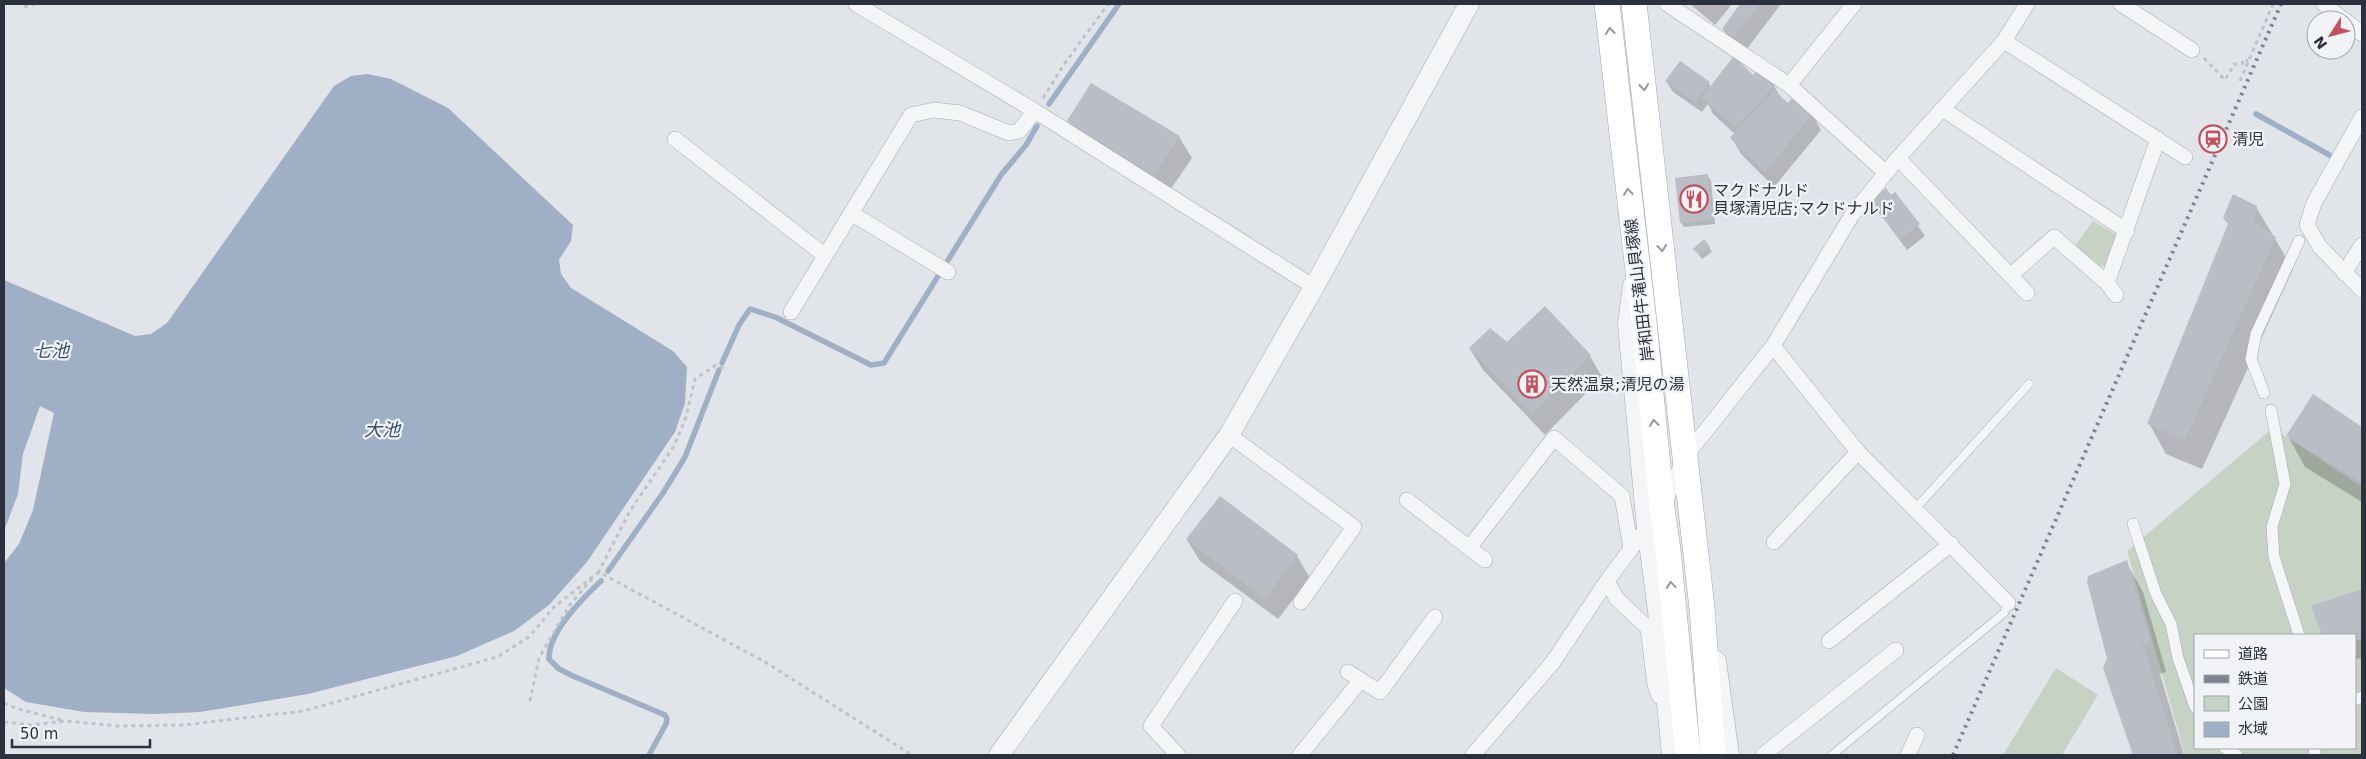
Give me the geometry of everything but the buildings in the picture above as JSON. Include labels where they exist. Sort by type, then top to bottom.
[{"type":"main road","name":"岸和田牛滝山貝塚線","points":[[1607,4],[1644,322],[1654,518],[1668,550],[1688,755]]},
{"type":"main road","name":"岸和田牛滝山貝塚線","points":[[1634,4],[1702,608],[1712,755]]},
{"type":"street","points":[[856,4],[1035,111],[1314,287]]},
{"type":"street","points":[[999,755],[1230,435],[1314,287],[1469,4]]},
{"type":"street","points":[[1667,4],[1788,84],[1886,173]]},
{"type":"street","points":[[1788,84],[1854,4]]},
{"type":"street","points":[[1473,755],[1553,662],[1607,581],[1654,518],[1685,457],[1772,346],[1852,215],[1898,158],[1944,110],[2004,42],[2027,4]]},
{"type":"street","points":[[2121,4],[2192,50]]},
{"type":"street","points":[[2004,42],[2185,157]]},
{"type":"street","points":[[791,312],[911,115],[934,110],[960,113],[1009,133],[1019,131],[1035,111]]},
{"type":"street","points":[[1944,110],[2127,231]]},
{"type":"street","points":[[2362,117],[2314,203],[2307,225],[2320,248],[2362,290]]},
{"type":"street","points":[[675,139],[824,256]]},
{"type":"street","points":[[2011,275],[2054,237],[2112,289],[2127,231],[2158,139]]},
{"type":"street","points":[[1898,158],[2027,293]]},
{"type":"street","points":[[851,213],[942,269]]},
{"type":"street","points":[[2264,393],[2251,359],[2256,334],[2299,241]]},
{"type":"street","points":[[2344,273],[2362,245]]},
{"type":"street","points":[[1772,346],[1858,452],[1916,508],[2008,604]]},
{"type":"street","points":[[2271,410],[2285,484],[2272,527],[2274,557],[2299,634]]},
{"type":"street","points":[[1230,435],[1354,527],[1301,602]]},
{"type":"street","points":[[1469,548],[1554,438],[1622,496],[1631,549]]},
{"type":"street","points":[[1774,542],[1858,452]]},
{"type":"street","points":[[1407,500],[1484,560]]},
{"type":"street","points":[[1690,501],[1722,694],[1729,755]]},
{"type":"street","points":[[1654,518],[1658,611],[1672,755]]},
{"type":"street","points":[[2133,524],[2156,594],[2171,624],[2178,658],[2194,704]]},
{"type":"street","points":[[1829,641],[1951,544]]},
{"type":"street","points":[[1607,581],[1617,600],[1648,628],[1655,685],[1669,726]]},
{"type":"street","points":[[1178,755],[1151,726],[1235,601]]},
{"type":"street","points":[[1300,755],[1354,676],[1380,692],[1435,617]]},
{"type":"street","points":[[1763,755],[1896,650]]},
{"type":"street","points":[[1908,755],[1917,735]]},
{"type":"lane","points":[[1916,508],[2029,384]]},
{"type":"lane","points":[[1832,755],[2004,613],[2008,604]]},
{"type":"path","points":[[24,7],[34,4]]},
{"type":"path","points":[[1035,111],[1065,63],[1108,4]]},
{"type":"path","points":[[2240,81],[2273,4]]},
{"type":"path","points":[[2192,50],[2213,67],[2225,80],[2234,64],[2242,64],[2244,59],[2248,61]]},
{"type":"path","points":[[530,701],[538,658],[568,606],[599,572],[630,511],[674,446],[686,417],[695,379],[716,364],[724,368]]},
{"type":"path","points":[[4,703],[15,708],[66,721],[118,726],[151,726],[238,720],[303,711],[497,657],[529,637],[554,607],[599,572]]},
{"type":"path","points":[[599,572],[765,662],[912,755]]},
{"type":"path","points":[[4,722],[31,725],[66,721]]},
{"type":"green space","points":[[2093,221],[2117,235],[2105,266],[2098,266],[2075,246]]},
{"type":"green space","points":[[2273,428],[2362,487],[2362,755],[2185,755],[2127,551]]},
{"type":"green space","points":[[2056,668],[2098,695],[2062,755],[2003,755]]},
{"type":"water","name":"大池","points":[[368,74],[391,79],[448,108],[573,225],[571,241],[559,260],[561,274],[571,288],[673,351],[687,367],[685,403],[675,432],[587,562],[549,605],[514,631],[457,656],[308,694],[200,712],[155,714],[84,712],[26,702],[4,688],[4,563],[19,544],[33,510],[54,413],[40,406],[23,454],[18,494],[4,531],[4,280],[135,336],[151,334],[167,323],[334,86],[351,76]]},
{"type":"waterway","points":[[1049,104],[1119,4]]},
{"type":"waterway","points":[[2256,114],[2333,157]]},
{"type":"waterway","points":[[722,363],[739,325],[750,309],[775,317],[871,365],[884,363],[1001,175],[1026,145],[1037,126]]},
{"type":"waterway","points":[[608,571],[663,493],[685,457],[719,370]]},
{"type":"waterway","points":[[601,581],[576,606],[560,627],[550,649],[549,659],[559,669],[573,676],[665,715],[667,719],[666,724],[649,755]]},
{"type":"railway","points":[[1953,755],[2281,4]]},
{"type":"place","name":"清児","points":[[2213,139]]},
{"type":"place","name":"マクドナルド 貝塚清児店;マクドナルド","points":[[1694,199]]},
{"type":"place","name":"天然温泉;清児の湯","points":[[1532,384]]},
{"type":"water label","name":"七池","points":[[51,351]]}]
